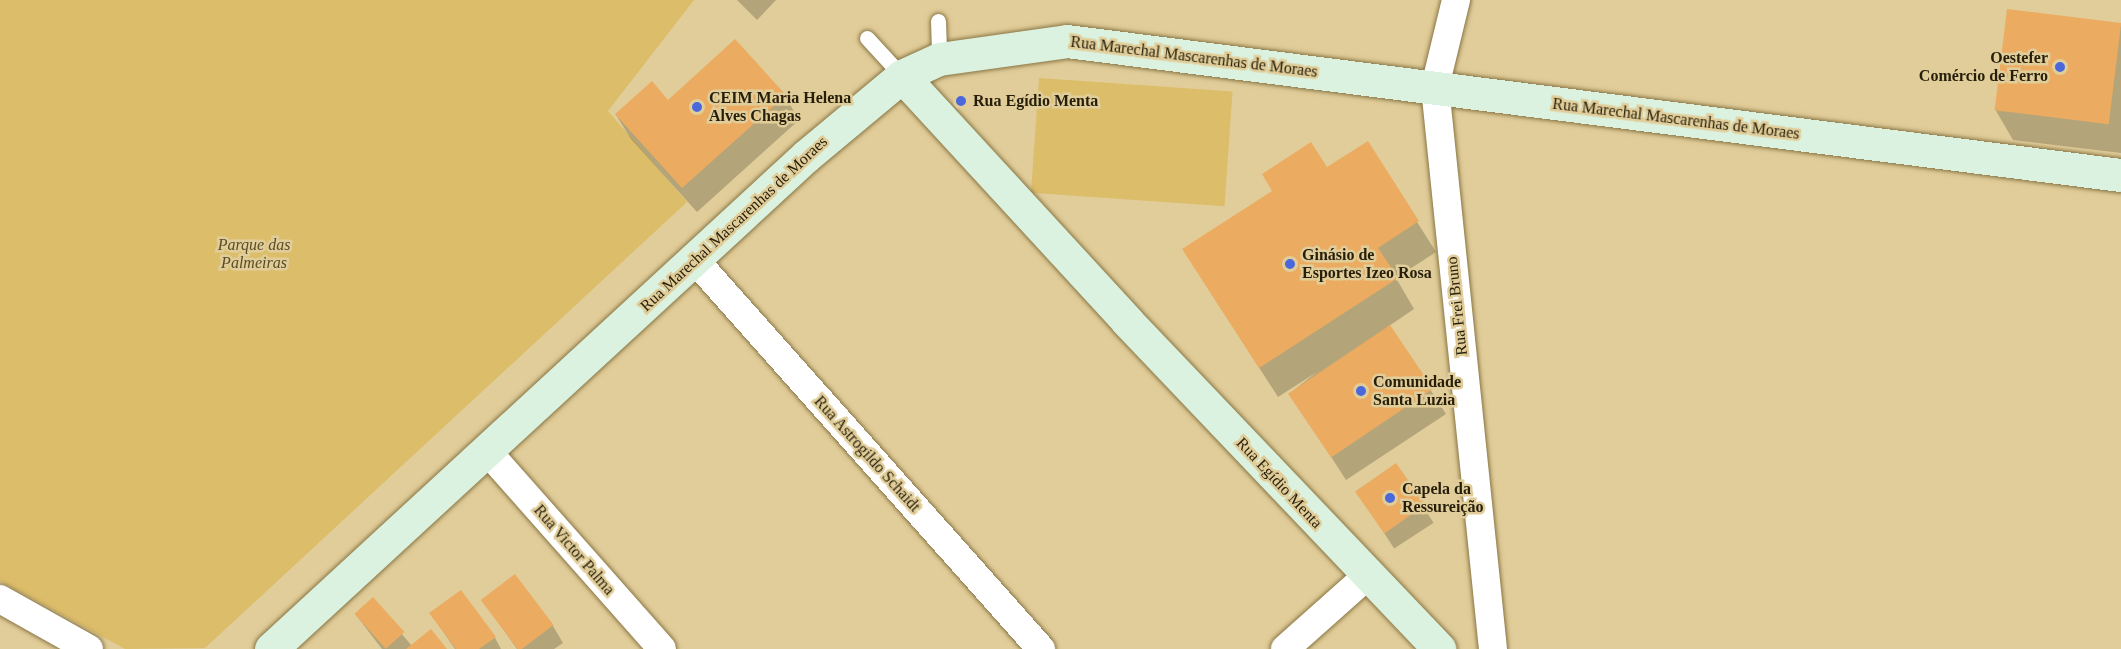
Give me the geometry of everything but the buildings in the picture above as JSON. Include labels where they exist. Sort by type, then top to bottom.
[{"type":"street","name":"Rua Frei Bruno","points":[[1456,0],[1435,87],[1493,649]]},
{"type":"street","name":"Rua Marechal Mascarenhas de Moraes","points":[[278,647],[487,450],[806,156],[902,76],[939,59],[1067,41],[2121,175]]},
{"type":"street","name":"Rua Egídio Menta","points":[[902,76],[1367,576],[1439,649]]},
{"type":"street","name":"Rua Astrogildo Schaidt","points":[[694,259],[1041,649]]},
{"type":"street","name":"Rua Victor Palma","points":[[487,450],[662,649]]},
{"type":"street","points":[[1286,649],[1367,576]]},
{"type":"street","points":[[0,599],[88,649]]},
{"type":"lane","points":[[938,21],[939,59]]},
{"type":"lane","points":[[867,38],[902,76]]},
{"type":"green space","name":"Parque das Palmeiras","points":[[0,0],[694,0],[608,111],[687,202],[205,648],[125,649],[0,581]]},
{"type":"green space","points":[[1039,78],[1233,92],[1225,206],[1031,193]]},
{"type":"place","name":"Oestefer Comércio de Ferro","points":[[2060,67]]},
{"type":"place","name":"Rua Egídio Menta","points":[[961,101]]},
{"type":"place","name":"CEIM Maria Helena Alves Chagas","points":[[697,107]]},
{"type":"place","name":"Ginásio de Esportes Izeo Rosa","points":[[1290,264]]},
{"type":"place","name":"Comunidade Santa Luzia","points":[[1361,391]]},
{"type":"place","name":"Capela da Ressureição","points":[[1390,498]]}]
